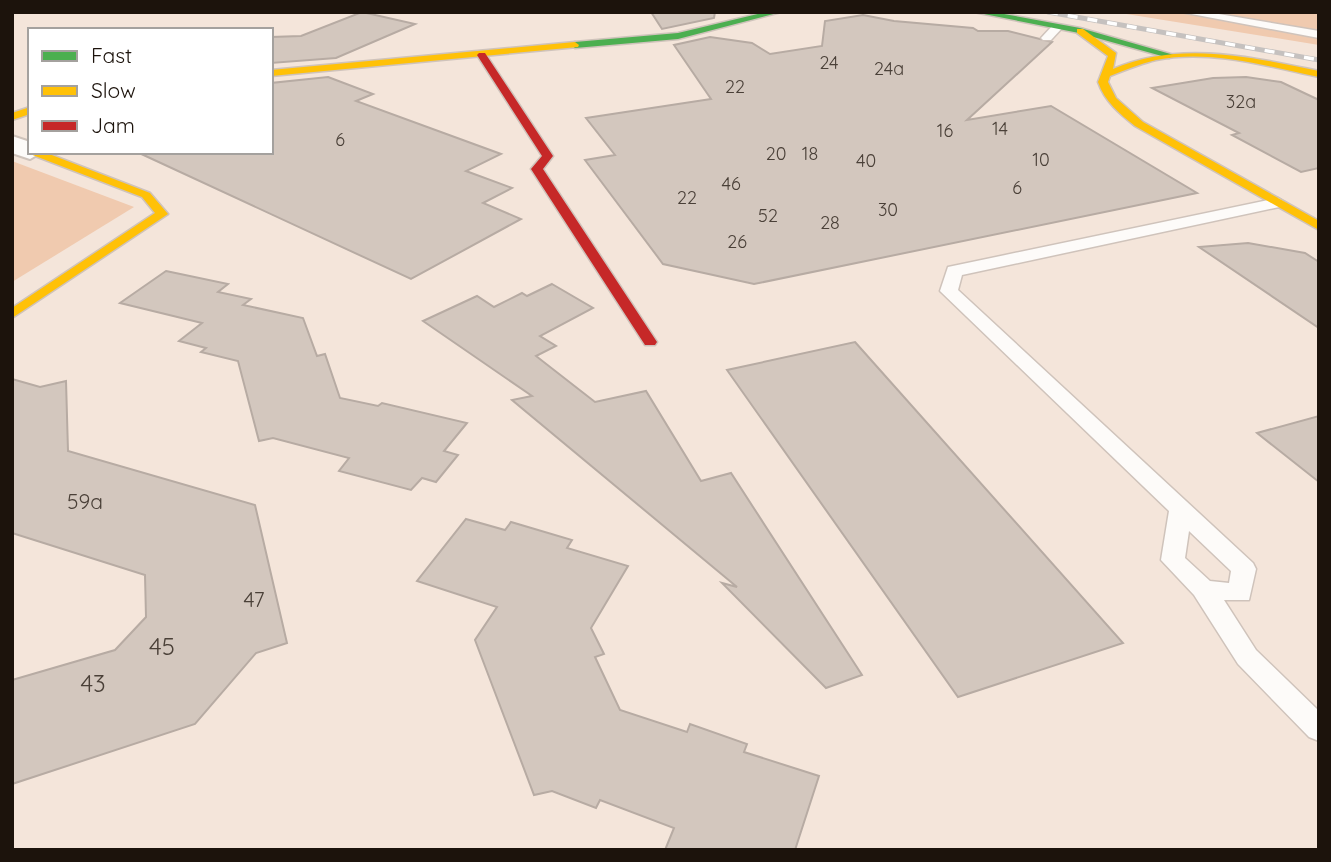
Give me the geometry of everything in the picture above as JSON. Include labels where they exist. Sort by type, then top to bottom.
[{"type":"street","points":[[273,73],[678,36],[777,12]]},
{"type":"street","points":[[978,12],[1053,32],[1080,31],[1319,74]]},
{"type":"street","points":[[1080,31],[1170,55],[1250,62]]},
{"type":"street","points":[[1080,31],[1112,55],[1108,74]]},
{"type":"street","points":[[482,55],[548,156],[537,169],[650,342]]},
{"type":"street","points":[[1170,55],[1125,63],[1108,74],[1102,82],[1104,89],[1114,103],[1139,124],[1319,226]]},
{"type":"street","points":[[12,314],[162,214],[146,195],[40,154]]},
{"type":"lane","points":[[1186,12],[1319,35]]},
{"type":"lane","points":[[1203,589],[1240,593],[1244,569],[949,291],[954,271],[1278,203]]},
{"type":"lane","points":[[1180,511],[1173,560],[1203,589],[1247,657],[1319,729]]},
{"type":"shaded area","points":[[1114,12],[1319,12],[1319,45]]},
{"type":"shaded area","points":[[12,161],[134,207],[12,282]]},
{"type":"building","points":[[362,12],[415,24],[336,58],[273,63],[273,37],[301,36]]},
{"type":"building","points":[[651,12],[715,12],[714,18],[662,29]]},
{"type":"building","points":[[863,15],[894,21],[973,28],[978,31],[1008,31],[1052,42],[967,120],[1051,106],[1197,193],[754,284],[663,264],[585,160],[615,155],[586,118],[711,99],[674,45],[710,37],[752,43],[770,54],[822,46],[825,21]]},
{"type":"building","points":[[328,77],[373,94],[356,101],[501,154],[466,171],[512,188],[483,203],[521,219],[411,279],[141,154],[273,154],[273,83]]},
{"type":"building","points":[[1246,77],[1281,82],[1319,100],[1319,168],[1301,172],[1232,135],[1239,133],[1152,88],[1213,78]]},
{"type":"building","points":[[1248,243],[1305,253],[1319,262],[1319,328],[1199,247]]},
{"type":"building","points":[[166,271],[228,284],[218,292],[251,299],[243,305],[303,318],[317,356],[325,354],[340,398],[378,406],[382,403],[467,423],[444,451],[458,455],[436,482],[422,478],[411,490],[339,471],[349,458],[273,438],[259,441],[238,361],[201,352],[206,348],[179,341],[202,323],[120,303]]},
{"type":"building","points":[[552,284],[593,308],[540,336],[556,346],[536,356],[595,402],[646,391],[701,481],[731,473],[862,675],[826,688],[722,583],[737,587],[512,400],[532,396],[423,321],[477,296],[494,307],[522,293],[527,296]]},
{"type":"building","points":[[855,342],[1123,643],[958,697],[727,370]]},
{"type":"building","points":[[12,379],[40,387],[66,381],[68,451],[255,505],[287,643],[256,653],[195,724],[12,784],[12,680],[115,650],[146,617],[145,575],[12,533]]},
{"type":"building","points":[[1319,416],[1319,482],[1257,433]]},
{"type":"building","points":[[466,519],[505,530],[511,522],[572,540],[567,548],[628,566],[591,628],[604,654],[595,657],[620,710],[687,732],[690,724],[747,744],[744,752],[819,776],[795,850],[665,850],[674,828],[600,800],[596,808],[552,791],[534,795],[475,640],[497,607],[417,581]]},
{"type":"railway","points":[[1048,12],[1319,60]]},
{"type":"traffic: fast","points":[[575,45],[678,36],[777,12]]},
{"type":"traffic: fast","points":[[978,12],[1080,31],[1169,55]]},
{"type":"traffic: slow","points":[[1080,31],[1113,55],[1103,82],[1105,89],[1139,124],[1319,226]]},
{"type":"traffic: slow","points":[[273,73],[575,45]]},
{"type":"traffic: slow","points":[[1108,74],[1133,63],[1185,54],[1239,58],[1319,74]]},
{"type":"traffic: slow","points":[[12,117],[28,111]]},
{"type":"traffic: slow","points":[[12,314],[162,214],[146,195],[39,154]]},
{"type":"traffic: jam","points":[[482,55],[548,156],[537,169],[650,342]]}]
